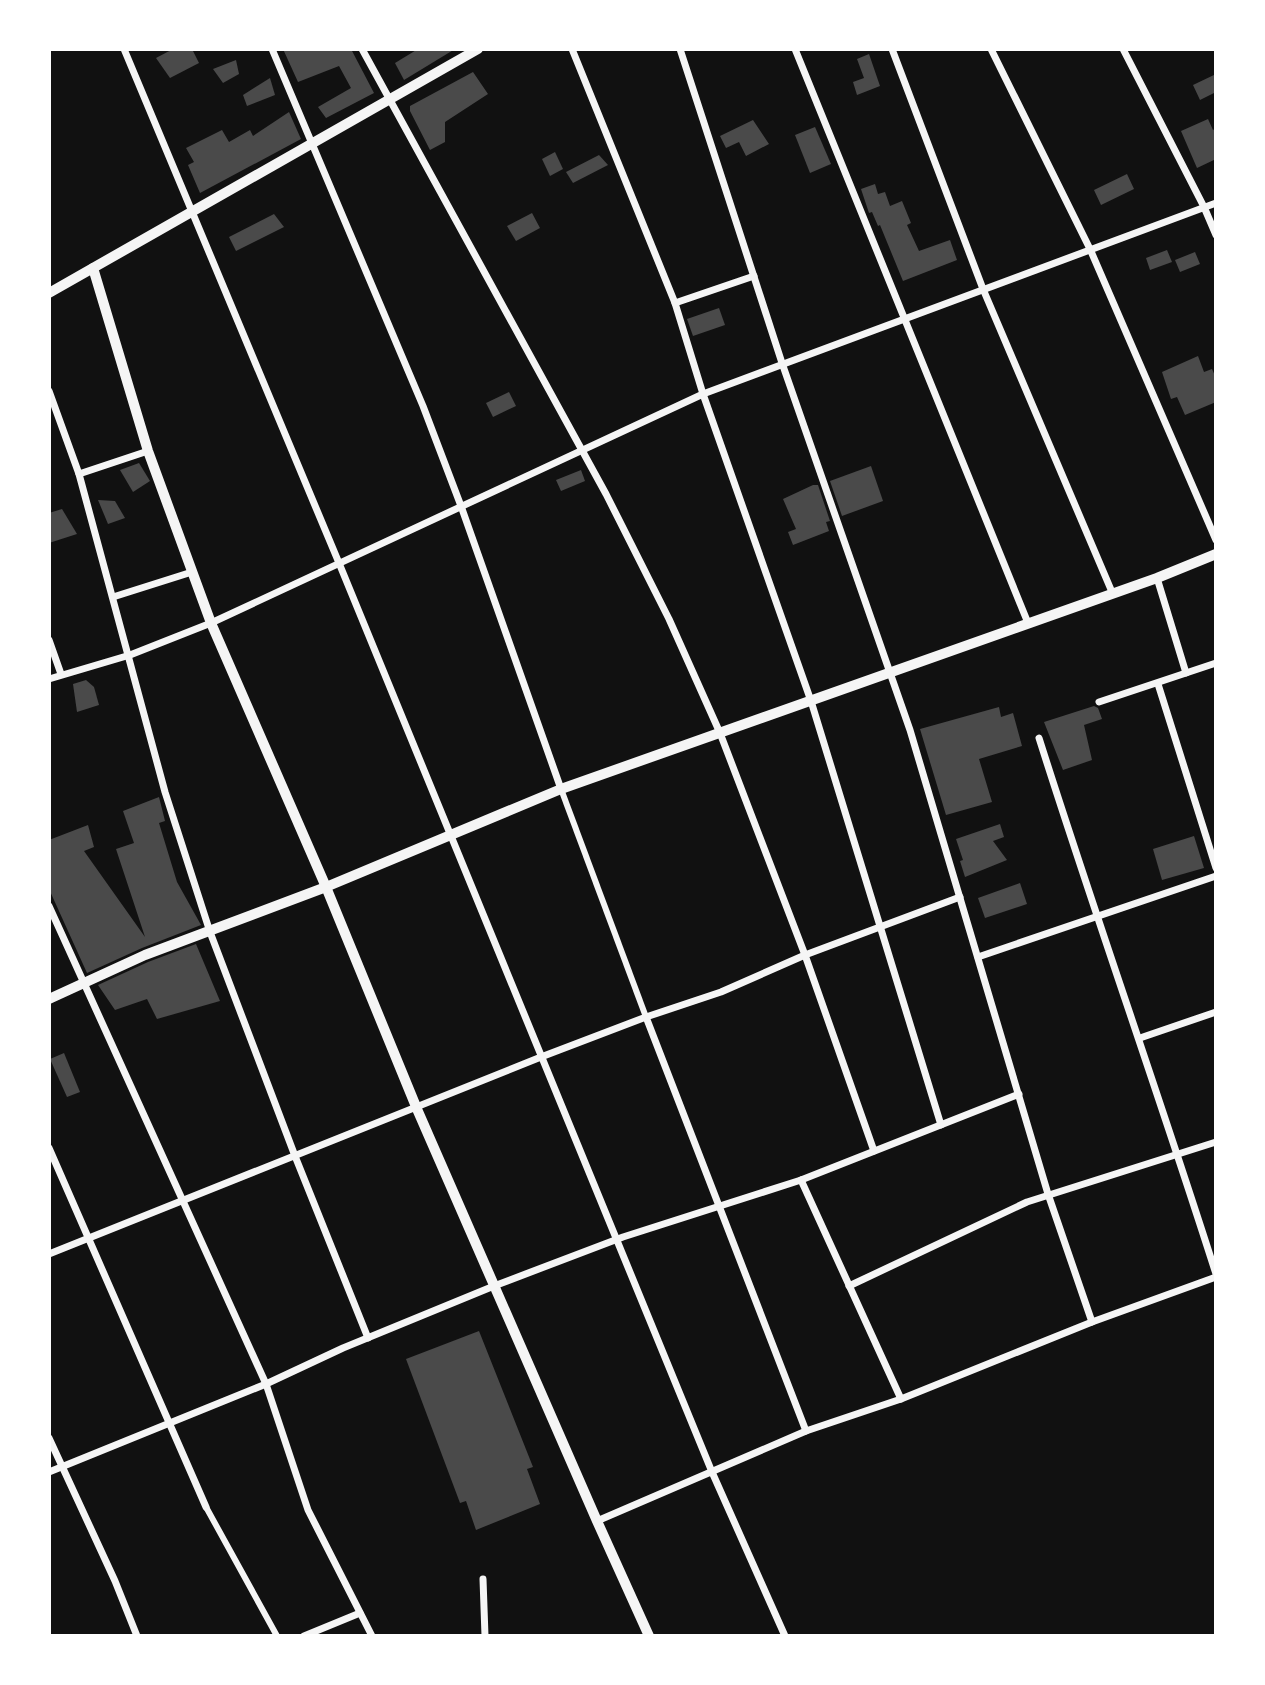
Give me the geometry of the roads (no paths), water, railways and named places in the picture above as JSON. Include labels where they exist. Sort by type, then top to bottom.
[{"type":"street","points":[[124,49],[339,563],[712,1472],[785,1636]]},
{"type":"street","points":[[272,49],[423,406],[646,1017],[806,1431]]},
{"type":"street","points":[[362,49],[669,619],[720,733],[806,955],[874,1151]]},
{"type":"street","points":[[49,293],[478,49]]},
{"type":"street","points":[[572,49],[675,303],[811,701],[942,1125]]},
{"type":"street","points":[[680,49],[782,363],[914,743],[1048,1194],[1092,1322]]},
{"type":"street","points":[[795,49],[1028,623]]},
{"type":"street","points":[[892,49],[983,289],[1112,592]]},
{"type":"street","points":[[991,49],[1090,249],[1216,540]]},
{"type":"street","points":[[1123,49],[1216,235]]},
{"type":"street","points":[[49,679],[130,656],[211,624],[704,394],[1216,203]]},
{"type":"street","points":[[93,268],[148,451],[211,624],[326,887],[494,1286],[649,1636]]},
{"type":"street","points":[[675,303],[754,276]]},
{"type":"street","points":[[49,391],[79,474],[165,792],[210,932],[295,1157],[368,1338]]},
{"type":"street","points":[[79,474],[148,451]]},
{"type":"street","points":[[49,999],[145,955],[326,887],[561,789],[1157,578],[1216,554]]},
{"type":"street","points":[[113,597],[192,572]]},
{"type":"street","points":[[1157,578],[1186,673]]},
{"type":"street","points":[[49,640],[61,674]]},
{"type":"street","points":[[1099,702],[1216,663]]},
{"type":"street","points":[[1158,684],[1216,868]]},
{"type":"street","points":[[597,1521],[806,1431],[901,1399],[1092,1322],[1216,1276],[1140,1038],[1096,917],[1040,738]]},
{"type":"street","points":[[978,957],[1216,876]]},
{"type":"street","points":[[49,1254],[541,1057],[721,992],[806,955],[960,897]]},
{"type":"street","points":[[49,906],[266,1384],[308,1510],[372,1636]]},
{"type":"street","points":[[1140,1038],[1216,1012]]},
{"type":"street","points":[[49,1472],[266,1384],[343,1348],[494,1286],[616,1239],[802,1180],[1019,1094]]},
{"type":"street","points":[[849,1286],[1027,1202],[1216,1142]]},
{"type":"street","points":[[49,1148],[206,1507],[277,1636]]},
{"type":"street","points":[[802,1180],[901,1399]]},
{"type":"street","points":[[49,1438],[137,1636]]},
{"type":"street","points":[[483,1579],[485,1636]]},
{"type":"street","points":[[304,1636],[360,1613]]}]
